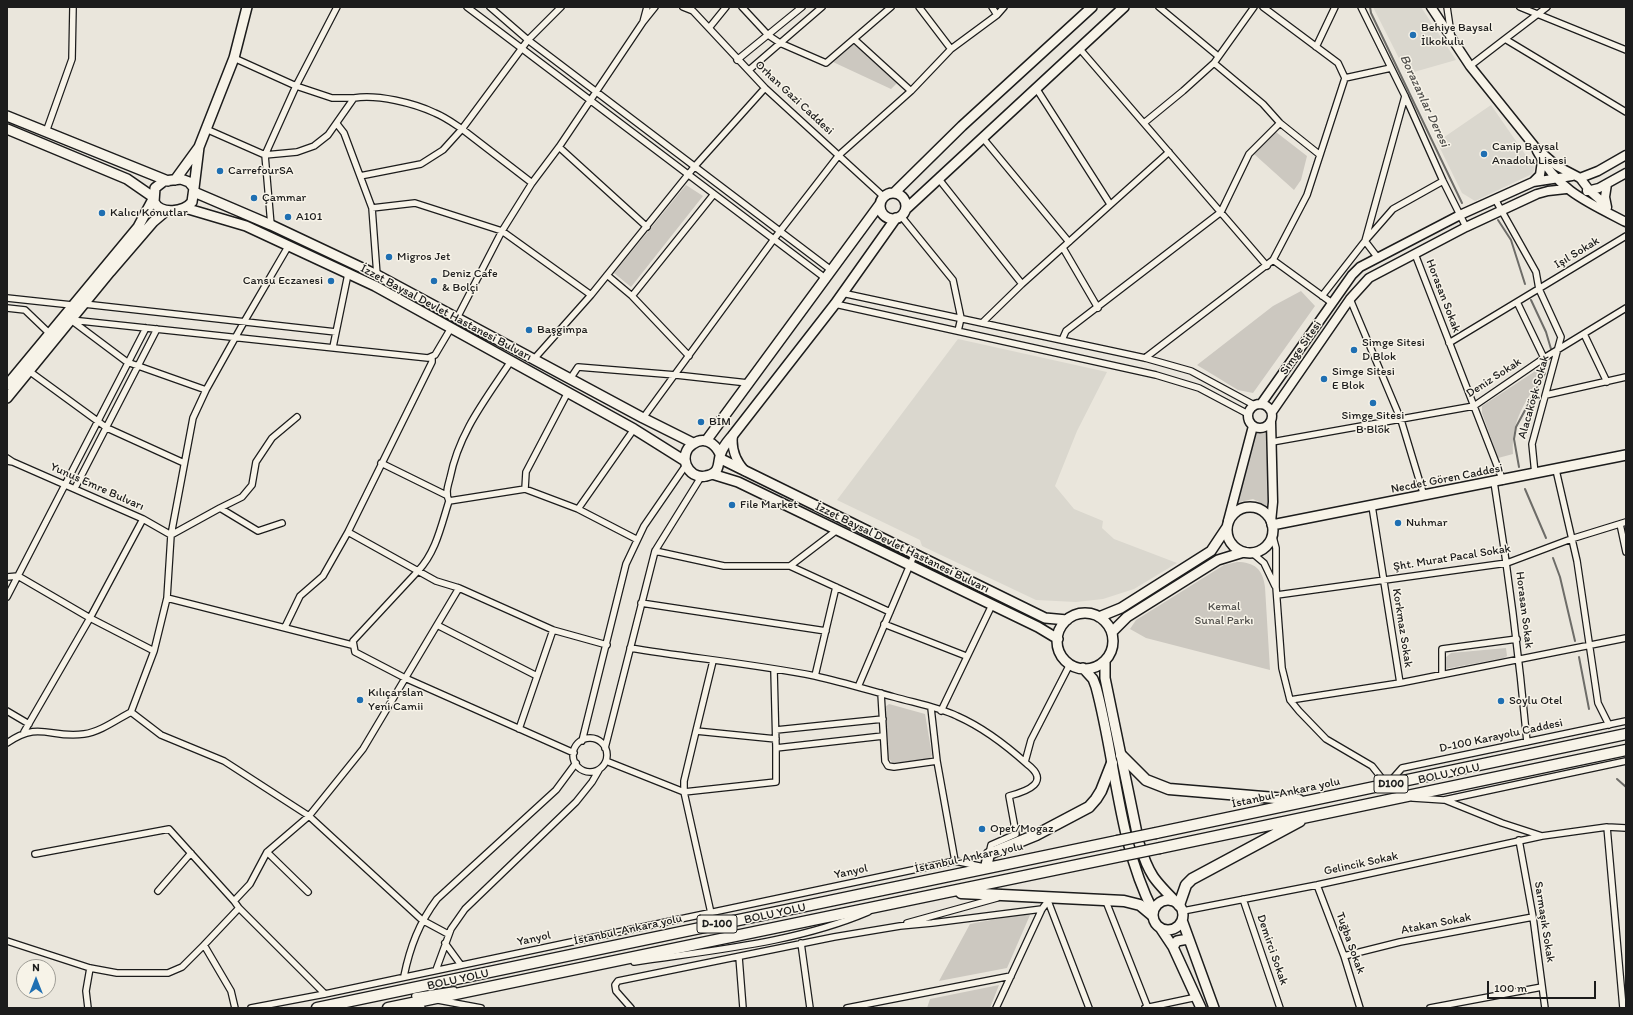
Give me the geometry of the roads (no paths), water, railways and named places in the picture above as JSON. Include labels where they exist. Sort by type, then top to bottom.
[{"type":"highway","name":"İstanbul-Ankara yolu","points":[[318,1008],[1626,734]]},
{"type":"highway","name":"BOLU YOLU","points":[[388,1008],[1626,750]]},
{"type":"highway","points":[[1121,755],[1146,780],[1169,789],[1311,801]]},
{"type":"highway","points":[[986,867],[989,854],[1036,835],[1089,807],[1101,791],[1112,763]]},
{"type":"highway","points":[[1180,910],[1186,885],[1192,879],[1310,816]]},
{"type":"highway","points":[[943,892],[1010,894],[1048,899],[1105,899],[1136,903],[1152,914]]},
{"type":"main road","points":[[185,208],[192,202],[199,147],[234,58],[247,7]]},
{"type":"main road","points":[[706,441],[882,200],[894,193],[962,126],[1092,7]]},
{"type":"main road","points":[[720,457],[714,444],[706,441],[693,443],[686,452],[685,463],[691,472],[701,476],[712,474],[716,470],[720,457],[733,435],[835,304],[901,215],[938,178],[1124,7]]},
{"type":"main road","points":[[1433,8],[1470,66],[1535,147],[1557,166],[1576,177],[1606,205],[1611,214]]},
{"type":"main road","name":"İzzet Baysal Devlet Hastanesi Bulvarı","points":[[7,116],[172,180],[186,180],[194,190],[377,275],[643,418],[693,443]]},
{"type":"main road","points":[[7,129],[127,179],[153,198],[156,205],[166,211],[153,222],[7,398]]},
{"type":"main road","points":[[7,385],[138,227],[153,198],[155,188],[158,184],[172,180],[199,147]]},
{"type":"main road","points":[[1535,147],[1542,161],[1555,178],[1570,191],[1626,222]]},
{"type":"main road","points":[[1271,422],[1263,428],[1253,426],[1249,421],[1248,414],[1257,405],[1356,270],[1460,215],[1533,182],[1555,178],[1576,177],[1598,171],[1626,155]]},
{"type":"main road","points":[[1533,182],[1540,175],[1542,161]]},
{"type":"main road","name":"Simge Sitesi","points":[[1272,412],[1350,299],[1369,278],[1466,227],[1537,194],[1548,190],[1590,191],[1607,184],[1626,173]]},
{"type":"main road","points":[[1606,205],[1607,184]]},
{"type":"main road","points":[[894,193],[903,198],[901,215]]},
{"type":"main road","points":[[882,200],[881,209],[885,216],[889,218],[901,215]]},
{"type":"main road","name":"İzzet Baysal Devlet Hastanesi Bulvarı","points":[[166,211],[185,208],[229,220],[289,245],[451,328],[568,392],[634,429],[685,463]]},
{"type":"main road","points":[[1112,632],[1127,617],[1218,560],[1265,546],[1272,527],[1272,412],[1267,406],[1257,405]]},
{"type":"main road","points":[[1248,552],[1233,545],[1229,540],[1228,524],[1253,426]]},
{"type":"main road","points":[[733,435],[732,447],[736,458],[749,474]]},
{"type":"main road","name":"Necdet Gören Caddesi","points":[[1272,527],[1626,456]]},
{"type":"main road","name":"İzzet Baysal Devlet Hastanesi Bulvarı","points":[[720,457],[749,474],[1045,618],[1067,620]]},
{"type":"main road","name":"İzzet Baysal Devlet Hastanesi Bulvarı","points":[[712,474],[738,482],[910,564],[1041,629],[1058,639]]},
{"type":"main road","points":[[1099,617],[1121,608],[1211,551],[1236,511],[1248,507],[1264,512],[1272,527]]},
{"type":"main road","points":[[1084,613],[1099,617],[1109,626],[1112,632],[1112,650],[1105,661],[1095,667],[1083,668],[1070,664],[1062,656],[1058,639],[1060,629],[1067,620],[1078,614],[1084,613]]},
{"type":"main road","points":[[1105,661],[1106,678],[1121,755],[1139,843],[1146,867],[1180,910],[1188,939],[1214,1008]]},
{"type":"main road","points":[[1083,668],[1095,684],[1129,846],[1143,892],[1154,922],[1161,929],[1173,947],[1201,1008]]},
{"type":"main road","points":[[1152,914],[1156,905],[1163,900],[1170,900],[1180,910],[1179,926],[1174,930],[1161,929]]},
{"type":"main road","points":[[1173,947],[1178,941],[1188,939]]},
{"type":"street","points":[[46,132],[72,59],[73,7]]},
{"type":"street","points":[[272,225],[265,155],[296,86],[337,7]]},
{"type":"street","points":[[467,7],[592,100],[825,278]]},
{"type":"street","points":[[490,7],[528,40],[831,270]]},
{"type":"street","points":[[360,176],[421,164],[443,150],[462,129],[528,40],[561,7]]},
{"type":"street","points":[[643,22],[647,7]]},
{"type":"street","points":[[457,318],[502,231],[532,183],[592,100],[643,22],[655,7]]},
{"type":"street","points":[[683,7],[691,9]]},
{"type":"street","points":[[709,28],[726,7]]},
{"type":"street","points":[[742,7],[768,35],[780,43],[826,63],[891,7]]},
{"type":"street","points":[[738,60],[802,7]]},
{"type":"street","points":[[749,70],[822,7]]},
{"type":"street","points":[[919,7],[951,49]]},
{"type":"street","points":[[992,7],[997,15]]},
{"type":"street","points":[[643,418],[676,375],[774,239],[839,155],[910,91],[951,49],[997,15],[1004,7]]},
{"type":"street","points":[[1159,7],[1218,56]]},
{"type":"street","points":[[1144,123],[1214,63],[1254,7]]},
{"type":"street","points":[[1145,358],[1273,260],[1307,195],[1345,78],[1338,63],[1264,7]]},
{"type":"street","points":[[1316,47],[1335,7]]},
{"type":"street","points":[[1361,7],[1405,96],[1443,181],[1466,227]]},
{"type":"street","points":[[1447,7],[1451,37]]},
{"type":"street","points":[[1520,7],[1626,50]]},
{"type":"street","points":[[1470,66],[1547,7]]},
{"type":"street","name":"Orhan Gazi Caddesi","points":[[691,9],[765,88],[839,155],[882,200]]},
{"type":"street","points":[[854,39],[910,91]]},
{"type":"street","points":[[1505,39],[1626,112]]},
{"type":"street","points":[[1079,48],[1267,266]]},
{"type":"street","points":[[234,58],[296,86],[332,98],[354,98],[365,96],[387,99],[436,113],[462,129],[532,183]]},
{"type":"street","points":[[1214,63],[1264,104],[1280,123],[1320,155]]},
{"type":"street","points":[[1345,78],[1391,68]]},
{"type":"street","points":[[534,359],[591,295],[695,166],[765,88]]},
{"type":"street","points":[[1036,88],[1110,204]]},
{"type":"street","points":[[1365,241],[1405,96]]},
{"type":"street","points":[[206,129],[265,155],[297,152],[314,146],[328,135],[354,98]]},
{"type":"street","points":[[1062,340],[1066,331],[1222,212],[1248,154],[1280,123]]},
{"type":"street","points":[[337,124],[344,133],[372,208],[377,275]]},
{"type":"street","points":[[982,137],[1069,242]]},
{"type":"street","points":[[559,147],[647,227]]},
{"type":"street","points":[[982,323],[1022,284],[1169,152]]},
{"type":"street","points":[[938,178],[1022,284]]},
{"type":"street","points":[[1322,296],[1365,241],[1393,209],[1443,181]]},
{"type":"street","points":[[632,296],[714,194]]},
{"type":"street","name":"Alacaköşk Sokak","points":[[1495,199],[1536,272],[1539,289],[1561,337],[1559,349],[1532,444],[1535,474]]},
{"type":"street","points":[[372,208],[415,203],[502,231],[591,295]]},
{"type":"street","points":[[901,215],[953,280],[961,318],[958,331]]},
{"type":"street","name":"Işıl Sokak","points":[[1449,343],[1626,236]]},
{"type":"street","points":[[1365,241],[1378,258]]},
{"type":"street","points":[[24,732],[33,731],[72,735],[87,734],[131,712],[154,651],[167,598],[171,536],[193,418],[206,390],[289,245]]},
{"type":"street","points":[[1063,248],[1098,308]]},
{"type":"street","name":"Horasan Sokak","points":[[1415,254],[1474,406],[1498,482],[1517,639],[1527,742]]},
{"type":"street","points":[[1273,260],[1332,303]]},
{"type":"street","points":[[332,347],[348,274]]},
{"type":"street","points":[[607,275],[632,296],[689,356]]},
{"type":"street","points":[[842,293],[1145,358],[1191,370],[1257,405]]},
{"type":"street","points":[[7,298],[72,305]]},
{"type":"street","points":[[1350,299],[1401,420],[1424,496]]},
{"type":"street","points":[[1517,302],[1544,358]]},
{"type":"street","points":[[84,304],[336,332]]},
{"type":"street","points":[[835,304],[1169,378],[1199,388],[1248,414]]},
{"type":"street","points":[[7,308],[25,310],[49,333]]},
{"type":"street","name":"Deniz Sokak","points":[[1272,442],[1474,406],[1544,358],[1626,308]]},
{"type":"street","points":[[71,320],[432,357]]},
{"type":"street","points":[[71,320],[127,362],[138,364],[206,390]]},
{"type":"street","points":[[7,597],[127,362],[146,328]]},
{"type":"street","points":[[286,627],[300,596],[323,576],[348,532],[432,362],[432,357],[435,355],[451,328]]},
{"type":"street","points":[[75,488],[157,329]]},
{"type":"street","points":[[1584,334],[1608,382]]},
{"type":"street","points":[[446,495],[454,458],[464,432],[511,361]]},
{"type":"street","points":[[570,379],[578,366],[748,383]]},
{"type":"street","points":[[29,371],[106,428],[184,463]]},
{"type":"street","points":[[1546,395],[1626,377]]},
{"type":"street","points":[[525,488],[526,472],[568,392]]},
{"type":"street","points":[[171,536],[242,497],[252,484],[256,462],[272,438],[297,418]]},
{"type":"street","points":[[578,509],[634,429]]},
{"type":"street","name":"Yunus Emre Bulvarı","points":[[9,460],[143,519],[171,536]]},
{"type":"street","points":[[381,463],[446,495],[449,501],[438,539],[427,562],[356,637],[352,645],[355,652],[405,678],[574,753]]},
{"type":"street","points":[[582,741],[626,564],[636,539],[685,463]]},
{"type":"street","points":[[1556,470],[1571,539],[1590,645],[1598,703],[1609,725]]},
{"type":"street","points":[[605,748],[655,551],[701,476]]},
{"type":"street","points":[[449,501],[525,488],[578,509],[636,539]]},
{"type":"street","name":"Korkmaz Sokak","points":[[1372,506],[1400,683]]},
{"type":"street","points":[[220,508],[258,531],[282,523]]},
{"type":"street","points":[[7,743],[24,732],[29,724],[90,618],[143,519]]},
{"type":"street","points":[[1623,523],[1626,552]]},
{"type":"street","name":"Şht. Murat Pacal Sokak","points":[[1277,595],[1507,563],[1571,539],[1623,523]]},
{"type":"street","points":[[1272,527],[1276,548],[1276,587],[1282,668],[1290,700],[1326,738],[1372,766],[1387,784]]},
{"type":"street","points":[[790,566],[837,530]]},
{"type":"street","points":[[348,532],[436,581],[459,588],[552,630],[607,645]]},
{"type":"street","points":[[655,551],[724,566],[790,566],[890,612]]},
{"type":"street","points":[[1248,552],[1264,563],[1276,587]]},
{"type":"street","points":[[858,687],[915,554]]},
{"type":"street","points":[[7,577],[18,576],[90,618],[154,651]]},
{"type":"street","points":[[815,676],[836,587]]},
{"type":"street","points":[[234,901],[250,884],[267,852],[309,816],[363,749],[459,588]]},
{"type":"street","points":[[167,598],[352,645]]},
{"type":"street","points":[[641,604],[826,631]]},
{"type":"street","points":[[941,711],[966,656],[992,605]]},
{"type":"street","points":[[884,624],[966,656]]},
{"type":"street","points":[[437,625],[537,676]]},
{"type":"street","points":[[519,729],[552,630]]},
{"type":"street","points":[[1290,700],[1400,683],[1519,658],[1626,638]]},
{"type":"street","points":[[1442,674],[1442,650],[1517,639]]},
{"type":"street","points":[[630,648],[815,676],[881,693],[957,716],[981,730],[1026,762],[1036,771],[1038,777],[1036,782],[1030,787],[1022,792],[1009,796],[1016,834],[991,845],[989,854]]},
{"type":"street","points":[[711,913],[684,792],[684,781],[713,661]]},
{"type":"street","points":[[1026,762],[1031,740],[1070,664]]},
{"type":"street","points":[[606,761],[684,792],[776,782],[774,670]]},
{"type":"street","points":[[881,693],[885,761],[888,766],[894,767],[937,761]]},
{"type":"street","points":[[931,708],[937,761],[955,861]]},
{"type":"street","points":[[7,711],[29,724]]},
{"type":"street","points":[[131,712],[161,735],[224,761],[309,816],[422,920],[448,934]]},
{"type":"street","points":[[776,730],[882,719]]},
{"type":"street","name":"D-100 Karayolu Caddesi","points":[[1387,784],[1402,768],[1626,721]]},
{"type":"street","points":[[696,731],[776,739]]},
{"type":"street","points":[[776,748],[883,736]]},
{"type":"street","points":[[436,970],[448,934],[465,909],[576,802],[606,761],[607,755],[605,748],[599,741],[593,739],[582,741],[578,744],[574,753],[576,764],[585,771],[594,772],[599,770]]},
{"type":"street","points":[[1399,797],[1444,800],[1626,761]]},
{"type":"street","points":[[404,976],[411,945],[422,920],[437,898],[556,790],[576,764]]},
{"type":"street","points":[[1444,800],[1502,823],[1542,836]]},
{"type":"street","points":[[1607,827],[1623,1008]]},
{"type":"street","name":"Gelincik Sokak","points":[[1180,910],[1317,885],[1519,840],[1607,827],[1626,828]]},
{"type":"street","points":[[35,854],[169,829],[239,908],[325,994]]},
{"type":"street","name":"Sarmaşık Sokak","points":[[1519,840],[1533,917],[1545,1008]]},
{"type":"street","points":[[267,852],[308,892]]},
{"type":"street","points":[[158,891],[191,853]]},
{"type":"street","name":"Yanyol","points":[[251,1008],[325,994],[404,976],[955,861],[986,867]]},
{"type":"street","name":"Tuğba Sokak","points":[[1317,885],[1344,956],[1360,1008]]},
{"type":"street","points":[[900,926],[1010,894]]},
{"type":"street","points":[[996,1008],[1048,899]]},
{"type":"street","points":[[1048,899],[1089,1008]]},
{"type":"street","points":[[1105,899],[1147,1008],[1197,997]]},
{"type":"street","name":"Demirci Sokak","points":[[1243,899],[1280,1008]]},
{"type":"street","points":[[415,996],[738,946],[838,925],[889,903]]},
{"type":"street","points":[[7,941],[90,968],[117,973],[168,973],[182,967],[204,946],[239,908]]},
{"type":"street","points":[[630,1008],[616,990],[615,985],[618,981],[834,937],[900,926],[932,924],[1042,909]]},
{"type":"street","name":"Atakan Sokak","points":[[1344,956],[1400,942],[1533,917]]},
{"type":"street","points":[[834,937],[838,925]]},
{"type":"street","points":[[783,937],[801,943]]},
{"type":"street","points":[[444,943],[461,965]]},
{"type":"street","points":[[801,943],[810,1008]]},
{"type":"street","points":[[204,946],[231,992],[235,1008]]},
{"type":"street","points":[[739,957],[743,1008]]},
{"type":"street","points":[[88,1008],[86,991],[90,968]]},
{"type":"street","points":[[847,1008],[1011,976]]},
{"type":"street","points":[[1430,1008],[1542,987]]},
{"type":"street","points":[[415,996],[422,1008]]},
{"type":"street","points":[[415,996],[481,1008]]},
{"type":"waterway","name":"Borazanlar Deresi","points":[[1370,7],[1371,13],[1462,203]]},
{"type":"waterway","name":"Borazanlar Deresi","points":[[1498,220],[1511,240],[1525,284]]},
{"type":"waterway","name":"Borazanlar Deresi","points":[[1531,300],[1546,332],[1551,349]]},
{"type":"waterway","name":"Borazanlar Deresi","points":[[1519,467],[1514,439],[1516,427],[1545,373]]},
{"type":"waterway","name":"Borazanlar Deresi","points":[[1525,489],[1546,538]]},
{"type":"waterway","name":"Borazanlar Deresi","points":[[1553,558],[1560,577],[1575,641]]},
{"type":"waterway","name":"Borazanlar Deresi","points":[[1579,657],[1589,709]]},
{"type":"waterway","name":"Borazanlar Deresi","points":[[1617,779],[1626,787]]},
{"type":"place","name":"Behiye Baysal İlkokulu","points":[[1413,35]]},
{"type":"place","name":"Canip Baysal Anadolu Lisesi","points":[[1484,154]]},
{"type":"place","name":"CarrefourSA","points":[[220,171]]},
{"type":"place","name":"Çammar","points":[[254,198]]},
{"type":"place","name":"Kalıcı Konutlar","points":[[102,213]]},
{"type":"place","name":"A101","points":[[288,217]]},
{"type":"place","name":"Migros Jet","points":[[389,257]]},
{"type":"place","name":"Cansu Eczanesi","points":[[331,281]]},
{"type":"place","name":"Deniz Cafe & Bolçi","points":[[434,281]]},
{"type":"place","name":"Başgimpa","points":[[529,330]]},
{"type":"place","name":"Simge Sitesi D Blok","points":[[1354,350]]},
{"type":"place","name":"Simge Sitesi E Blok","points":[[1324,379]]},
{"type":"place","name":"Simge Sitesi B Blok","points":[[1373,403]]},
{"type":"place","name":"BİM","points":[[701,422]]},
{"type":"place","name":"File Market","points":[[732,505]]},
{"type":"place","name":"Nuhmar","points":[[1398,523]]},
{"type":"place","name":"Kılıçarslan Yeni Camii","points":[[360,700]]},
{"type":"place","name":"Soylu Otel","points":[[1501,701]]},
{"type":"place","name":"Opet/Mogaz","points":[[982,829]]},
{"type":"park label","name":"Kemal Sunal Parkı","points":[[1224,614]]}]
